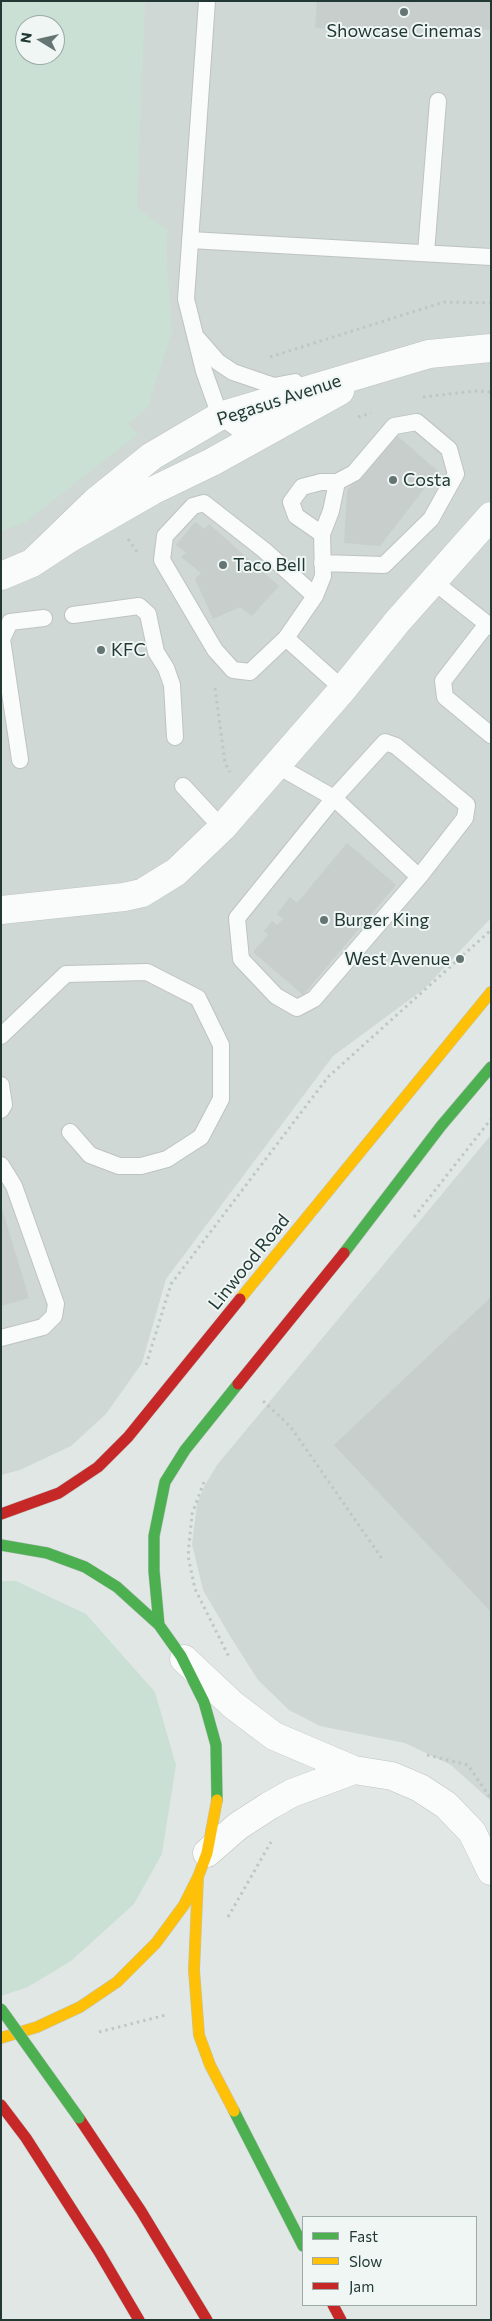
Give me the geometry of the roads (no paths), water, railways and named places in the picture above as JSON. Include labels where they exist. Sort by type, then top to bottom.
[{"type":"main road","name":"Linwood Road","points":[[1,1514],[59,1493],[98,1467],[128,1437],[491,992]]},
{"type":"main road","points":[[159,1626],[154,1571],[154,1536],[158,1508],[170,1474],[185,1450],[370,1222],[441,1126],[491,1067]]},
{"type":"main road","points":[[1,1545],[47,1553],[85,1567],[118,1587],[159,1626],[181,1656],[204,1702],[216,1745],[217,1803],[203,1865],[194,1970],[199,2035],[210,2065],[302,2244]]},
{"type":"main road","points":[[1,2038],[38,2027],[80,2007],[116,1982],[156,1943],[184,1905],[203,1865]]},
{"type":"main road","points":[[1,2009],[79,2118],[141,2211],[208,2320]]},
{"type":"main road","points":[[1,2105],[26,2138],[99,2252],[139,2320]]},
{"type":"main road","points":[[334,2306],[341,2320]]},
{"type":"street","name":"Pegasus Avenue","points":[[32,563],[95,502],[152,456],[220,416],[429,354],[491,348]]},
{"type":"street","name":"Pegasus Avenue","points":[[1,576],[32,563],[70,538],[152,491],[212,462],[394,364]]},
{"type":"street","points":[[1,910],[106,901],[142,893],[176,872],[222,828],[343,689],[397,622],[491,516]]},
{"type":"street","points":[[181,1656],[233,1705],[274,1736],[354,1770],[392,1776],[420,1788],[446,1805],[472,1832],[491,1871]]},
{"type":"street","points":[[203,1865],[238,1826],[268,1806],[300,1790],[354,1770]]},
{"type":"lane","points":[[207,1],[186,299],[204,371],[220,416],[239,430],[327,399]]},
{"type":"lane","points":[[426,252],[438,102]]},
{"type":"lane","points":[[190,240],[491,257]]},
{"type":"lane","points":[[195,335],[218,362],[232,372],[274,386],[394,364]]},
{"type":"lane","points":[[322,534],[296,516],[291,502],[302,487],[321,482],[337,482],[354,473],[394,426],[417,422],[449,449],[456,474],[431,519],[384,565],[322,563]]},
{"type":"lane","points":[[315,596],[264,550],[204,503],[193,506],[165,536],[162,560],[216,650],[233,670],[250,672],[286,638],[315,596],[323,576],[322,534],[331,512],[337,482]]},
{"type":"lane","points":[[433,581],[489,625],[443,681],[445,697],[491,735]]},
{"type":"lane","points":[[73,615],[139,606],[148,614],[156,652],[166,668],[172,685],[175,737]]},
{"type":"lane","points":[[20,760],[2,639],[10,622],[44,618]]},
{"type":"lane","points":[[286,638],[343,689]]},
{"type":"lane","points":[[385,742],[396,746],[466,805],[465,818],[420,877],[314,999],[297,1008],[276,996],[241,959],[237,918],[334,798],[385,742]]},
{"type":"lane","points":[[276,765],[334,798],[420,877]]},
{"type":"lane","points":[[183,786],[222,828]]},
{"type":"lane","points":[[1,1036],[66,974],[147,972],[198,998],[221,1045],[221,1099],[202,1137],[167,1159],[141,1166],[119,1166],[90,1155],[70,1132]]},
{"type":"lane","points":[[1,1085],[4,1105],[1,1110]]},
{"type":"lane","points":[[1,1165],[14,1186],[56,1304],[54,1316],[44,1327],[1,1338]]},
{"type":"place","name":"Showcase Cinemas","points":[[404,12]]},
{"type":"place","name":"Costa","points":[[393,480]]},
{"type":"place","name":"Taco Bell","points":[[223,565]]},
{"type":"place","name":"KFC","points":[[101,650]]},
{"type":"place","name":"Burger King","points":[[324,920]]},
{"type":"place","name":"West Avenue","points":[[460,959]]}]
